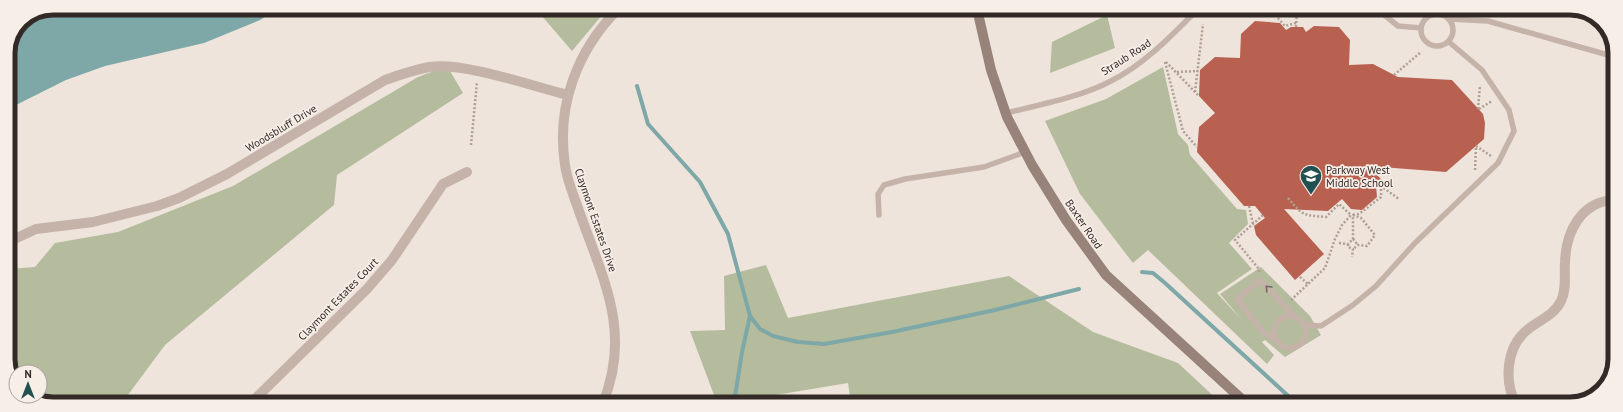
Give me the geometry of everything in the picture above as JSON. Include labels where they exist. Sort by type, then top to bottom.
[{"type":"main road","name":"Baxter Road","points":[[978,15],[991,70],[1006,113],[1025,152],[1066,220],[1106,275],[1239,397]]},
{"type":"street","name":"Claymont Estates Drive","points":[[605,397],[610,386],[614,361],[614,314],[565,165],[564,125],[568,95],[573,78],[588,46],[604,23],[612,15]]},
{"type":"street","name":"Woodsbluff Drive","points":[[15,238],[36,228],[93,222],[151,208],[179,198],[227,174],[385,80],[409,72],[430,67],[469,70],[568,95]]},
{"type":"street","name":"Claymont Estates Court","points":[[257,397],[367,289],[392,260],[443,184],[467,172]]},
{"type":"street","points":[[1514,397],[1508,380],[1515,343],[1526,330],[1555,311],[1561,302],[1565,291],[1564,262],[1569,234],[1584,212],[1594,204],[1608,201]]},
{"type":"lane","name":"Straub Road","points":[[1006,113],[1063,98],[1111,81],[1156,51],[1192,15]]},
{"type":"lane","points":[[1384,15],[1398,26],[1421,28]]},
{"type":"lane","points":[[1429,15],[1425,19],[1421,28],[1422,38],[1430,45],[1440,47],[1449,42],[1452,38],[1454,29],[1450,19]]},
{"type":"lane","points":[[1443,15],[1450,19],[1488,21],[1608,55]]},
{"type":"lane","points":[[1305,325],[1306,336],[1300,344],[1290,348],[1262,331],[1236,299],[1260,280],[1294,317],[1305,325],[1321,326],[1353,305],[1376,286],[1415,243],[1498,164],[1514,131],[1509,110],[1482,70],[1449,42]]},
{"type":"lane","points":[[879,216],[878,194],[884,185],[905,179],[984,167],[1025,152]]},
{"type":"lane","points":[[1279,342],[1275,335],[1278,322],[1286,317],[1294,317]]},
{"type":"path","points":[[1276,15],[1286,26],[1296,25],[1297,15]]},
{"type":"path","points":[[1195,92],[1203,24]]},
{"type":"path","points":[[1394,75],[1421,52]]},
{"type":"path","points":[[1197,146],[1183,131],[1165,62],[1199,96]]},
{"type":"path","points":[[1176,72],[1198,71]]},
{"type":"path","points":[[471,145],[478,80]]},
{"type":"path","points":[[1480,85],[1478,109],[1492,101]]},
{"type":"path","points":[[1475,170],[1476,146],[1491,156]]},
{"type":"path","points":[[1284,306],[1325,268],[1335,239],[1342,226],[1352,215],[1358,214],[1381,197],[1381,186],[1399,199]]},
{"type":"path","points":[[1288,198],[1300,212],[1305,215],[1326,217],[1339,204],[1352,215],[1361,218],[1375,235],[1367,246],[1358,246],[1353,249]]},
{"type":"path","points":[[1249,206],[1253,224]]},
{"type":"path","points":[[1352,215],[1353,239],[1358,246]]},
{"type":"path","points":[[1260,280],[1259,269],[1235,240],[1263,216]]},
{"type":"path","points":[[1348,244],[1353,239]]},
{"type":"path","points":[[1339,243],[1348,244],[1348,247],[1353,249]]},
{"type":"path","points":[[1352,257],[1353,249]]},
{"type":"path","points":[[1299,276],[1308,284]]},
{"type":"green space","points":[[541,15],[602,15],[572,51]]},
{"type":"green space","points":[[1107,15],[1115,48],[1050,73],[1052,42]]},
{"type":"green space","points":[[447,66],[463,93],[337,175],[334,205],[165,345],[126,397],[48,396],[48,364],[15,364],[15,268],[35,267],[55,243],[118,232],[233,186],[418,77]]},
{"type":"green space","points":[[1163,67],[1178,134],[1188,145],[1190,155],[1237,209],[1246,210],[1248,224],[1229,243],[1252,269],[1217,293],[1241,319],[1220,294],[1261,267],[1310,316],[1321,335],[1285,357],[1265,340],[1262,342],[1274,355],[1267,364],[1148,250],[1133,263],[1080,194],[1045,121],[1106,99]]},
{"type":"green space","points":[[766,265],[788,318],[1009,276],[1093,332],[1178,363],[1214,397],[850,397],[848,383],[764,397],[715,397],[690,331],[725,330],[724,276]]},
{"type":"water","points":[[53,15],[268,15],[260,20],[204,43],[105,66],[66,80],[15,106],[16,46],[21,32],[32,21]]},
{"type":"building","name":"Parkway West Middle School","points":[[1255,21],[1280,23],[1286,30],[1291,27],[1303,27],[1306,32],[1314,26],[1339,27],[1350,40],[1349,65],[1373,64],[1398,77],[1452,80],[1483,114],[1485,123],[1484,139],[1446,172],[1368,166],[1382,180],[1376,186],[1377,197],[1362,210],[1351,209],[1342,199],[1328,211],[1284,209],[1324,254],[1295,280],[1256,235],[1254,226],[1265,218],[1255,206],[1244,206],[1197,152],[1199,127],[1215,113],[1199,96],[1200,70],[1215,57],[1240,58],[1241,34]]},
{"type":"waterway","points":[[637,86],[648,124],[700,182],[728,234],[750,316],[760,329],[773,336],[798,342],[824,344],[892,332],[995,310],[1079,289]]},
{"type":"waterway","points":[[1142,272],[1153,273],[1165,283],[1289,397]]},
{"type":"waterway","points":[[735,397],[742,352],[750,316]]},
{"type":"place","name":"Parkway West Middle School","points":[[1311,196]]}]
